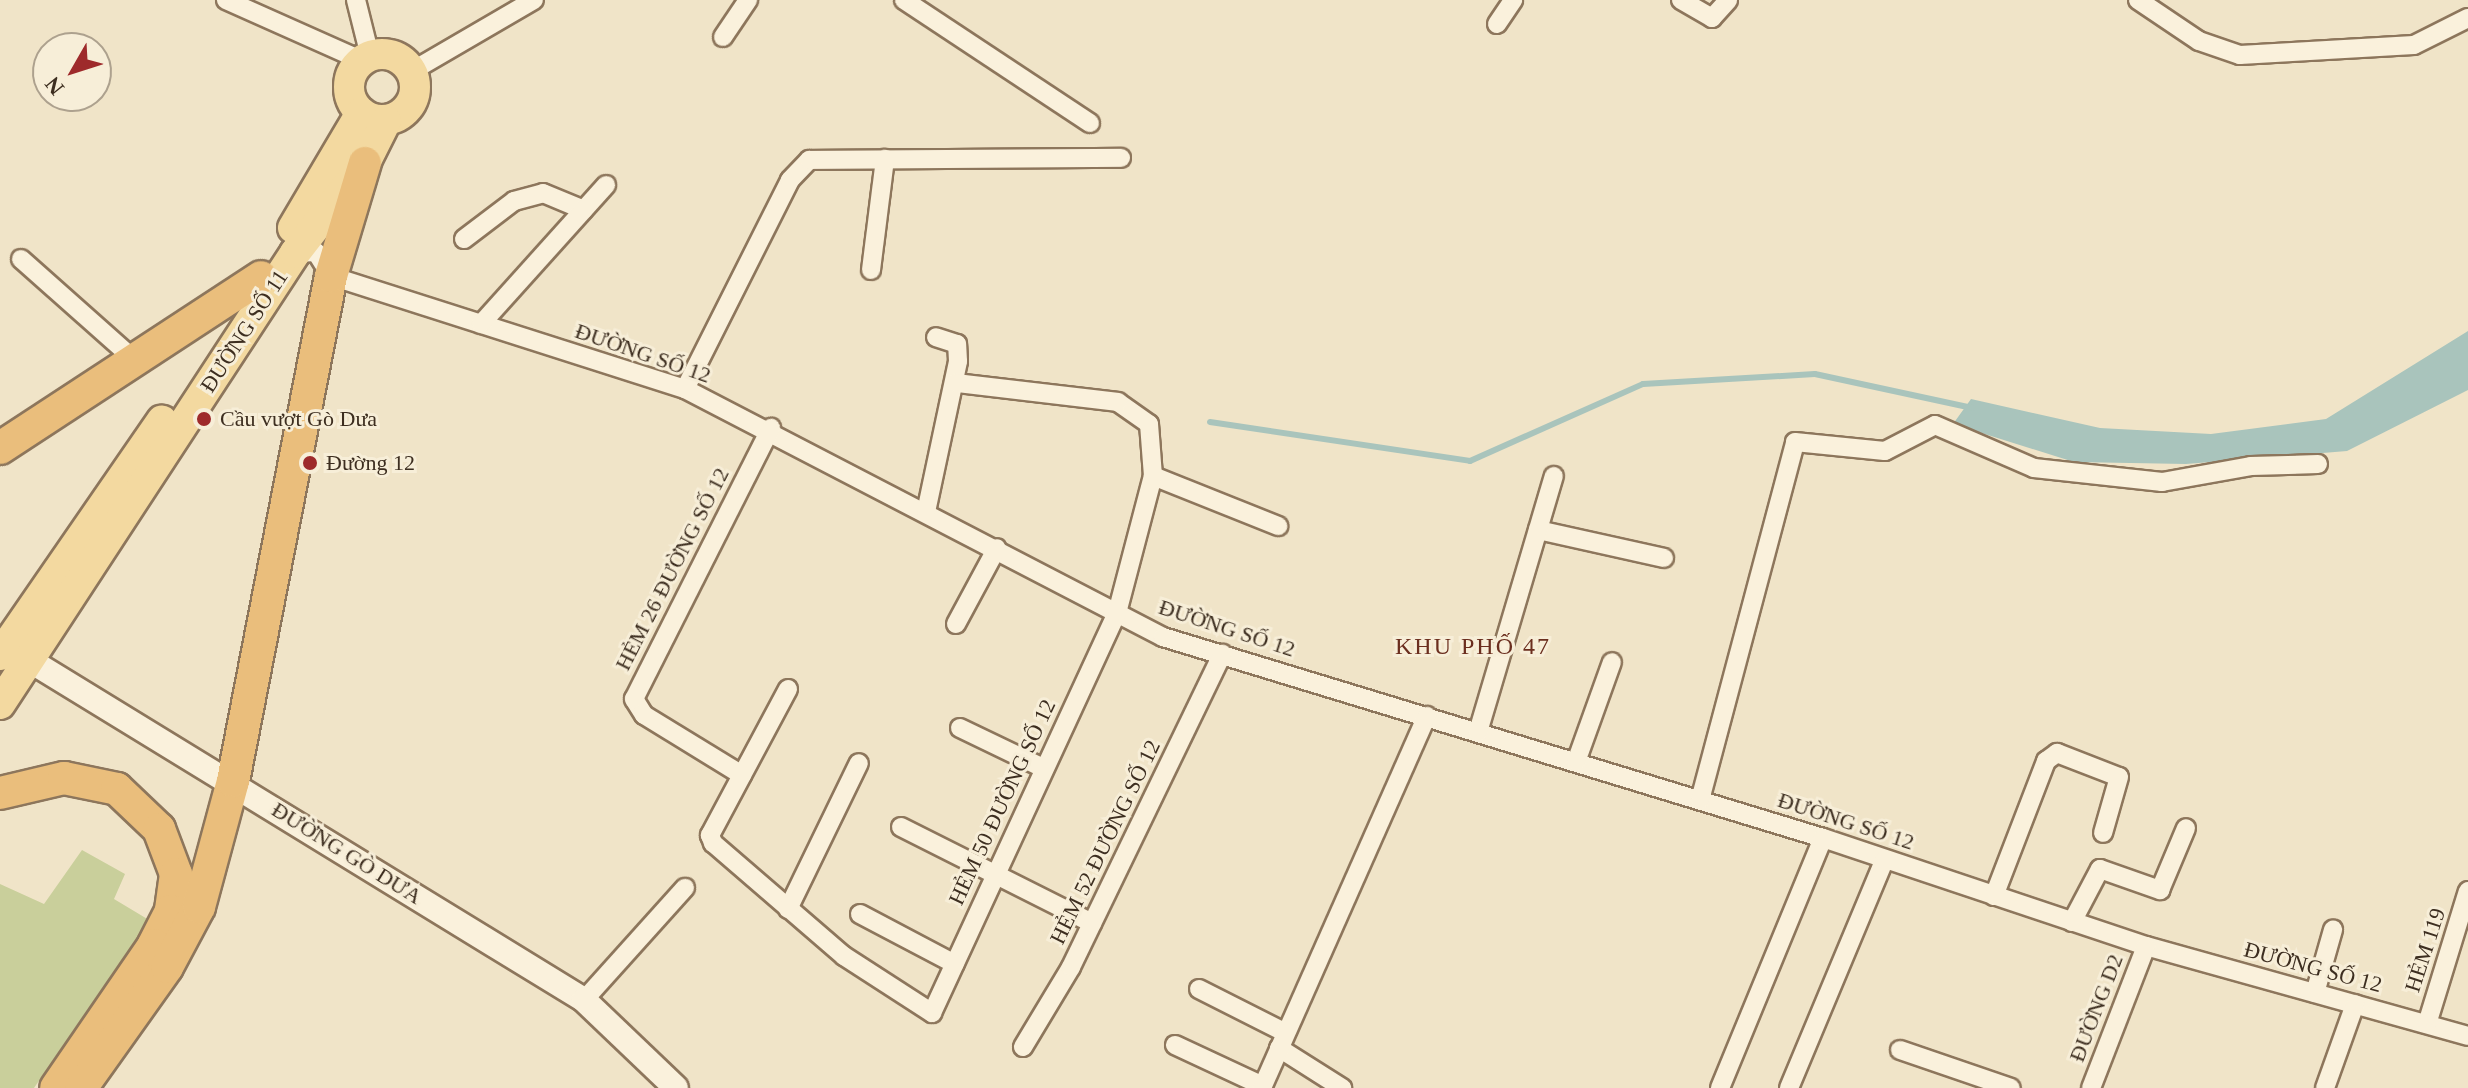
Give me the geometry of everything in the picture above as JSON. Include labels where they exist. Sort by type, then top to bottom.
[{"type":"highway","points":[[81,1088],[167,967],[199,907],[233,781],[331,276],[365,163]]},
{"type":"highway","points":[[0,448],[137,362],[261,277]]},
{"type":"highway","points":[[0,793],[64,778],[117,789],[159,829],[176,874],[171,911],[154,945],[56,1088]]},
{"type":"main road","points":[[393,56],[412,71],[412,103],[373,117],[349,87],[366,58],[393,56]]},
{"type":"main road","name":"ĐƯỜNG SỐ 11","points":[[9,651],[295,253],[365,163],[373,117]]},
{"type":"main road","name":"ĐƯỜNG SỐ 11","points":[[0,704],[9,651],[261,277],[373,117]]},
{"type":"street","points":[[226,0],[366,58]]},
{"type":"street","points":[[356,0],[366,58]]},
{"type":"street","points":[[412,71],[534,0]]},
{"type":"street","points":[[723,37],[748,0]]},
{"type":"street","points":[[904,0],[1090,123]]},
{"type":"street","points":[[1497,24],[1513,0]]},
{"type":"street","points":[[1681,0],[1712,18],[1728,0]]},
{"type":"street","points":[[2138,0],[2199,41],[2240,55],[2414,45],[2468,18]]},
{"type":"street","points":[[685,389],[790,180],[809,160],[1121,158]]},
{"type":"street","points":[[871,270],[885,159]]},
{"type":"street","points":[[481,324],[606,185]]},
{"type":"street","points":[[464,239],[514,201],[543,193],[584,210]]},
{"type":"street","name":"ĐƯỜNG SỐ 12","points":[[295,253],[316,252],[331,276],[685,389],[771,428],[1117,613],[1222,654],[1823,838],[2146,946],[2468,1036]]},
{"type":"street","points":[[21,259],[137,362]]},
{"type":"street","points":[[926,512],[956,383],[957,344],[936,337]]},
{"type":"street","name":"HẺM 50 ĐƯỜNG SỐ 12","points":[[788,909],[932,1013],[1117,613],[1153,476],[1149,424],[1118,402],[956,383]]},
{"type":"street","points":[[1700,800],[1795,442],[1885,451],[1935,425],[2034,468],[2162,482],[2251,466],[2318,464]]},
{"type":"street","name":"HẺM 26 ĐƯỜNG SỐ 12","points":[[742,775],[644,715],[634,699],[771,428]]},
{"type":"street","points":[[1153,476],[1278,526]]},
{"type":"street","points":[[1478,732],[1554,476]]},
{"type":"street","points":[[1538,530],[1664,558]]},
{"type":"street","points":[[956,624],[997,548]]},
{"type":"street","name":"ĐƯỜNG GÒ DƯA","points":[[9,651],[233,781],[584,1000],[676,1088]]},
{"type":"street","name":"HẺM 52 ĐƯỜNG SỐ 12","points":[[1023,1047],[1092,923],[1222,654]]},
{"type":"street","points":[[1576,762],[1612,662]]},
{"type":"street","points":[[788,689],[710,835],[788,909],[859,763]]},
{"type":"street","points":[[1175,1045],[1262,1087],[1427,716]]},
{"type":"street","points":[[960,728],[1043,768]]},
{"type":"street","points":[[1994,896],[2046,761],[2057,753],[2119,777],[2103,833]]},
{"type":"street","points":[[901,827],[993,876],[1092,923]]},
{"type":"street","points":[[2072,922],[2100,869],[2160,890],[2186,828]]},
{"type":"street","points":[[1720,1088],[1823,838]]},
{"type":"street","points":[[1789,1088],[1885,859]]},
{"type":"street","points":[[584,1000],[685,888]]},
{"type":"street","name":"HẺM 119","points":[[2427,1024],[2468,891]]},
{"type":"street","points":[[860,914],[955,964]]},
{"type":"street","points":[[2315,993],[2333,930]]},
{"type":"street","name":"ĐƯỜNG D2","points":[[2091,1088],[2146,946]]},
{"type":"street","points":[[1199,989],[1283,1041],[1342,1088]]},
{"type":"street","points":[[2325,1088],[2355,1004]]},
{"type":"street","points":[[1900,1050],[2011,1088]]},
{"type":"green space","points":[[82,850],[125,874],[114,899],[149,920],[34,1088],[0,1088],[0,884],[44,904]]},
{"type":"water","points":[[2468,331],[2468,390],[2347,451],[2186,464],[2074,462],[1953,424],[1971,399],[2100,428],[2211,434],[2326,419]]},
{"type":"waterway","points":[[1210,422],[1470,461],[1643,384],[1815,374],[1972,408]]},
{"type":"place","name":"Cầu vượt Gò Dưa","points":[[204,419]]},
{"type":"place","name":"Đường 12","points":[[310,463]]},
{"type":"district","name":"KHU PHỐ 47","points":[[1473,647]]}]
